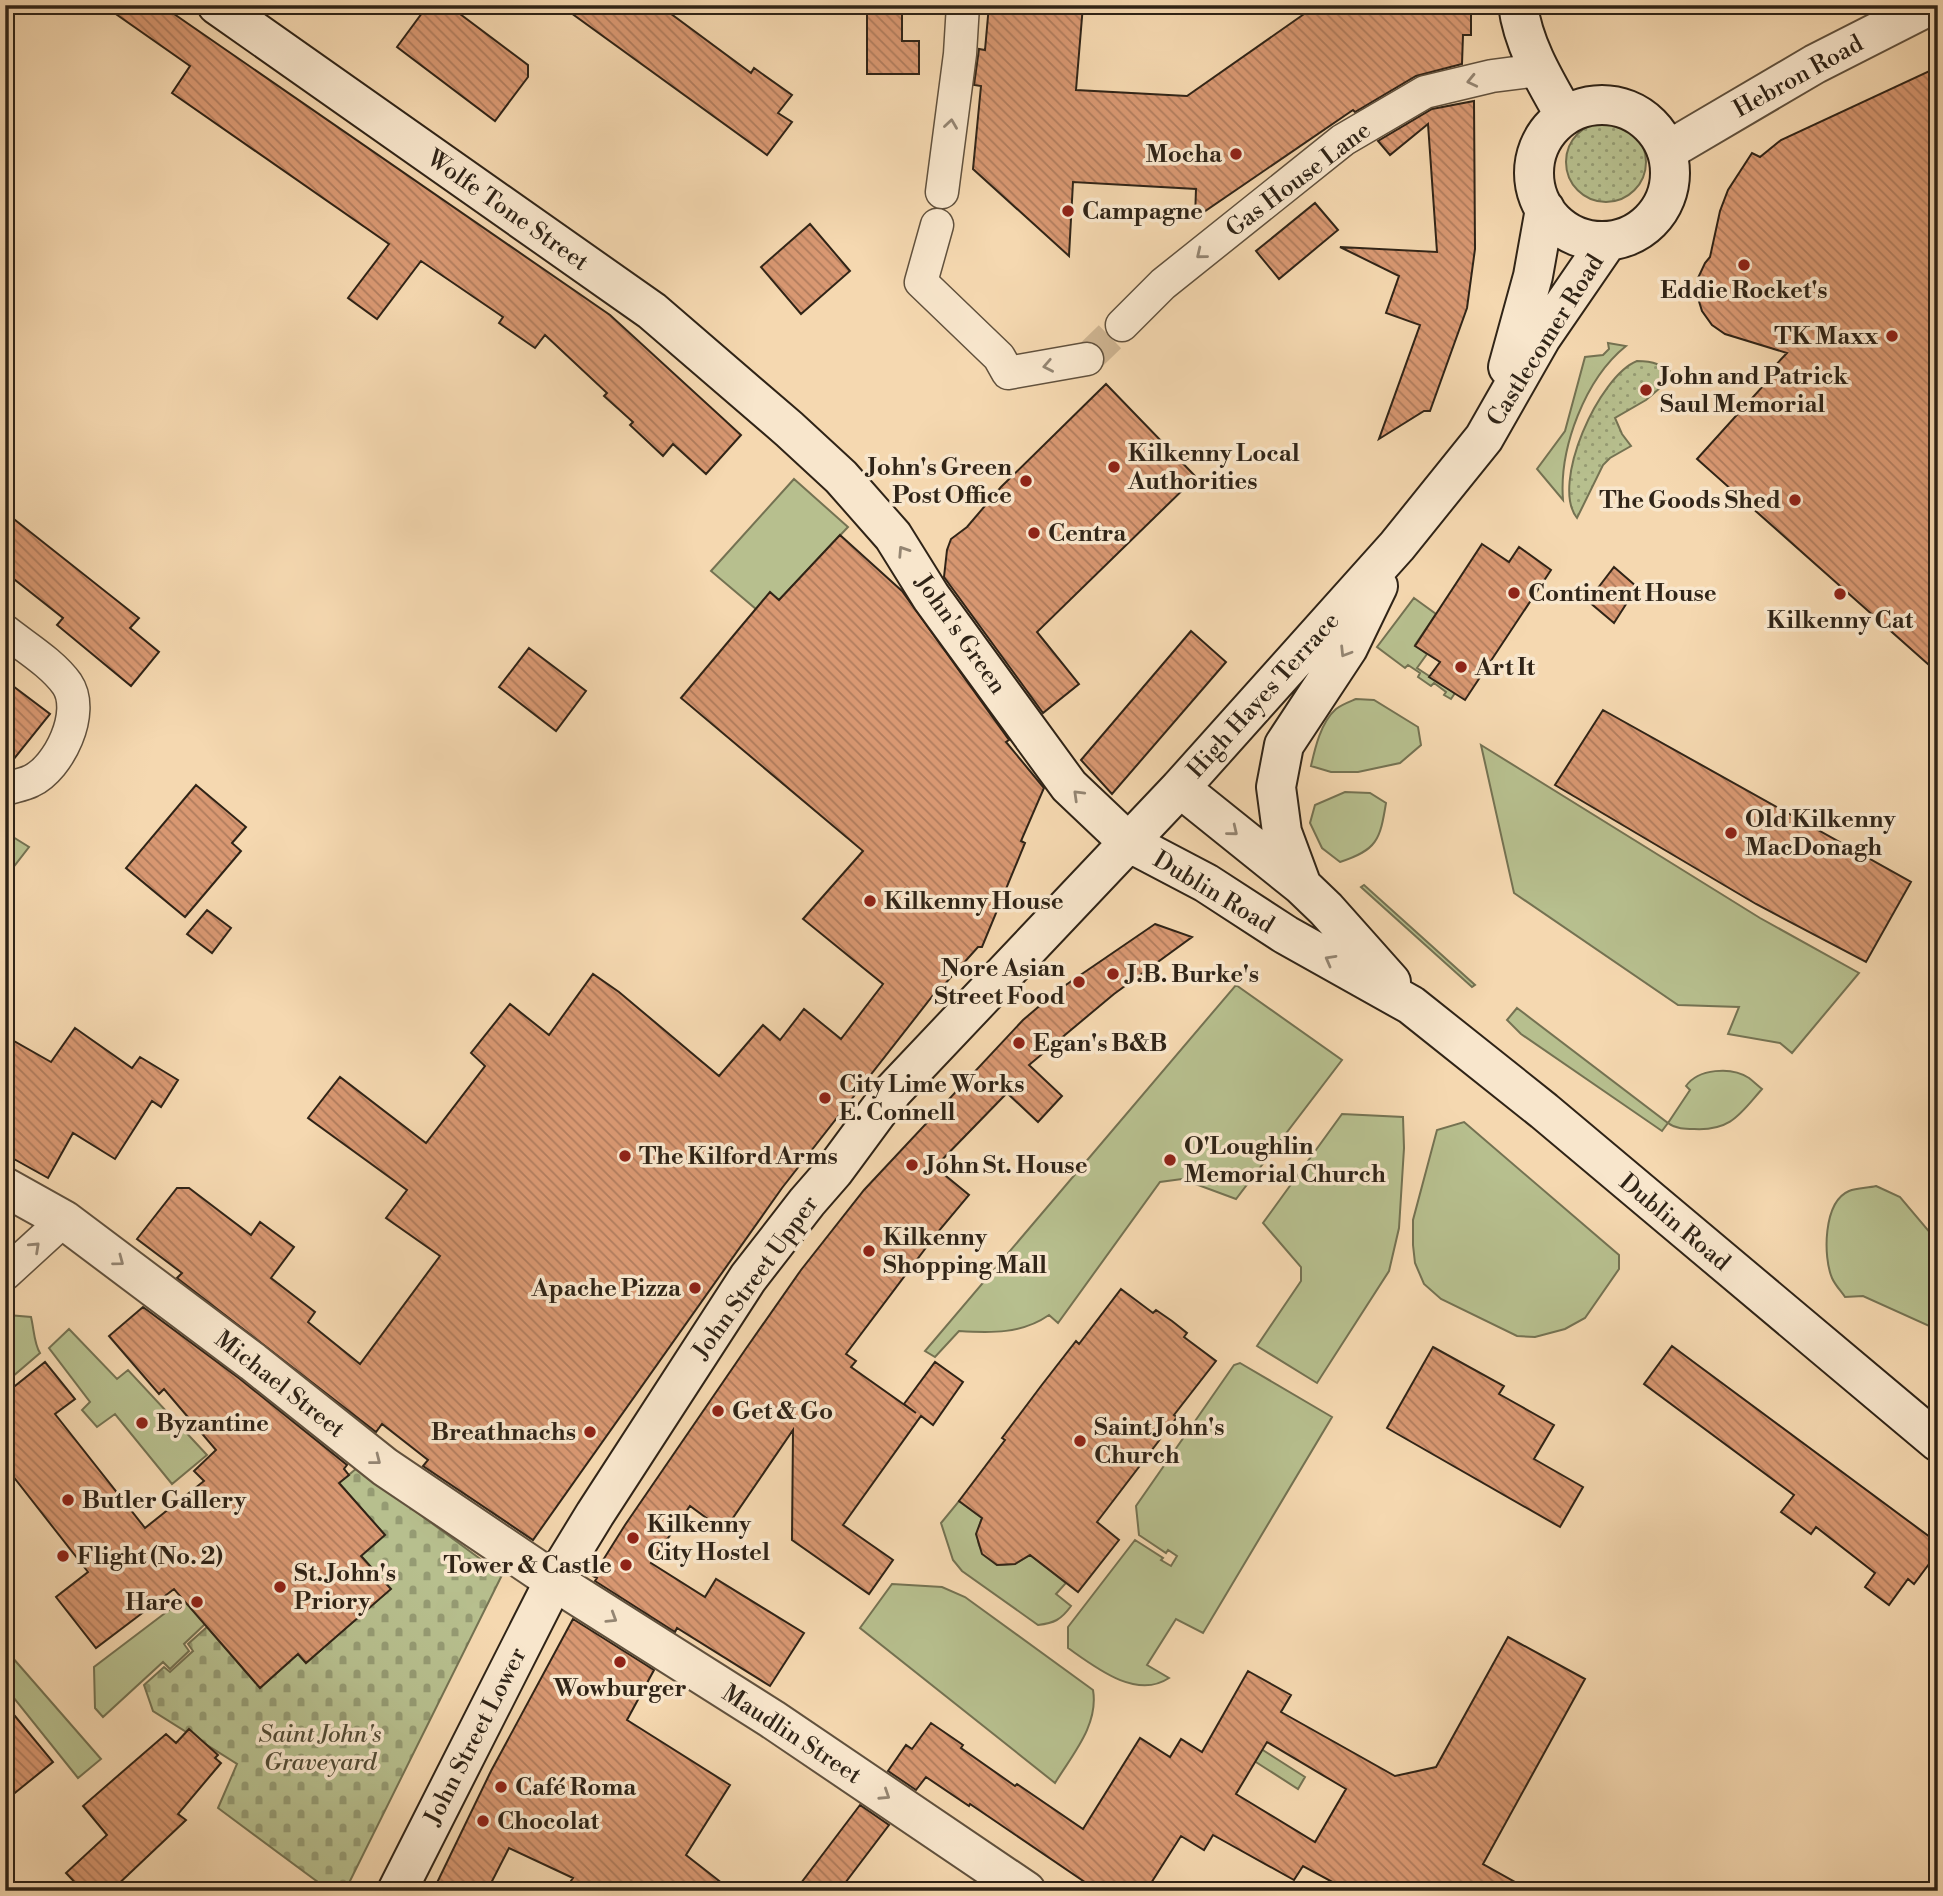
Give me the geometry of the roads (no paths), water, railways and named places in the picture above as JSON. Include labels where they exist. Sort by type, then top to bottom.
[{"type":"main road","name":"Wolfe Tone Street","points":[[217,5],[652,311],[789,429]]},
{"type":"main road","points":[[1518,5],[1520,22],[1539,71],[1565,116]]},
{"type":"main road","name":"Hebron Road","points":[[1667,151],[1815,64],[1931,5]]},
{"type":"main road","points":[[1604,105],[1624,109],[1643,118],[1657,132],[1667,151],[1671,171],[1668,192],[1660,211],[1646,226],[1627,237],[1607,242],[1586,240],[1566,232],[1549,217],[1537,197],[1533,174],[1537,151],[1548,132],[1565,116],[1584,107],[1604,105]]},
{"type":"main road","name":"Castlecomer Road","points":[[1484,438],[1509,363],[1533,276],[1545,209]]},
{"type":"main road","name":"Castlecomer Road","points":[[1397,546],[1484,438],[1541,338],[1607,242]]},
{"type":"main road","name":"John's Green","points":[[789,429],[841,477],[893,536],[931,597],[1069,786],[1128,842]]},
{"type":"main road","points":[[1302,886],[1282,832],[1276,787],[1284,745],[1349,648],[1397,546]]},
{"type":"main road","name":"High Hayes Terrace","points":[[1128,842],[1180,788],[1397,546]]},
{"type":"main road","name":"Dublin Road","points":[[1180,788],[1302,886],[1411,1004],[1544,1111],[1938,1442]]},
{"type":"main road","name":"Dublin Road","points":[[1128,842],[1206,883],[1286,935],[1411,1004]]},
{"type":"main road","name":"John Street Upper","points":[[554,1581],[748,1278],[834,1171],[892,1091],[1128,842]]},
{"type":"main road","name":"Michael Street","points":[[5,1187],[64,1220],[253,1362],[385,1467],[554,1581]]},
{"type":"main road","name":"John Street Lower","points":[[397,1891],[554,1581]]},
{"type":"main road","name":"Maudlin Street","points":[[554,1581],[772,1719],[1027,1891]]},
{"type":"street","points":[[942,192],[960,54],[963,5]]},
{"type":"street","name":"Gas House Lane","points":[[1122,325],[1163,284],[1343,140],[1424,92],[1492,76],[1539,71]]},
{"type":"street","points":[[937,225],[920,282],[999,357],[1008,373],[1087,359]]},
{"type":"street","points":[[5,631],[53,669],[68,685],[75,708],[71,730],[50,767],[32,781],[5,789]]},
{"type":"street","points":[[5,1274],[64,1220]]},
{"type":"tunnel","points":[[1087,359],[1122,325]]},
{"type":"railway","points":[[1933,945],[1938,948]]},
{"type":"place","name":"Mocha","points":[[1236,154]]},
{"type":"place","name":"Campagne","points":[[1068,211]]},
{"type":"place","name":"Eddie Rocket's","points":[[1744,265]]},
{"type":"place","name":"TK Maxx","points":[[1892,336]]},
{"type":"place","name":"John and Patrick Saul Memorial","points":[[1646,390]]},
{"type":"place","name":"Kilkenny Local Authorities","points":[[1114,467]]},
{"type":"place","name":"John's Green Post Office","points":[[1026,481]]},
{"type":"place","name":"The Goods Shed","points":[[1795,500]]},
{"type":"place","name":"Centra","points":[[1034,533]]},
{"type":"place","name":"Continent House","points":[[1514,593]]},
{"type":"place","name":"Kilkenny Cat","points":[[1840,594]]},
{"type":"place","name":"Art It","points":[[1461,667]]},
{"type":"place","name":"Old Kilkenny MacDonagh","points":[[1731,833]]},
{"type":"place","name":"Kilkenny House","points":[[870,901]]},
{"type":"place","name":"J.B. Burke's","points":[[1113,974]]},
{"type":"place","name":"Nore Asian Street Food","points":[[1079,982]]},
{"type":"place","name":"Egan's B&B","points":[[1019,1043]]},
{"type":"place","name":"City Lime Works E. Connell","points":[[825,1098]]},
{"type":"place","name":"The Kilford Arms","points":[[625,1156]]},
{"type":"place","name":"O'Loughlin Memorial Church","points":[[1170,1160]]},
{"type":"place","name":"John St. House","points":[[912,1165]]},
{"type":"place","name":"Kilkenny Shopping Mall","points":[[869,1251]]},
{"type":"place","name":"Apache Pizza","points":[[695,1288]]},
{"type":"place","name":"Get & Go","points":[[718,1411]]},
{"type":"place","name":"Byzantine","points":[[142,1423]]},
{"type":"place","name":"Breathnachs","points":[[590,1432]]},
{"type":"place","name":"Saint John's Church","points":[[1080,1441]]},
{"type":"place","name":"Butler Gallery","points":[[68,1500]]},
{"type":"place","name":"Kilkenny City Hostel","points":[[633,1538]]},
{"type":"place","name":"Flight (No. 2)","points":[[63,1556]]},
{"type":"place","name":"Tower & Castle","points":[[626,1565]]},
{"type":"place","name":"St. John's Priory","points":[[280,1587]]},
{"type":"place","name":"Hare","points":[[197,1602]]},
{"type":"place","name":"Wowburger","points":[[620,1662]]},
{"type":"place","name":"Café Roma","points":[[501,1787]]},
{"type":"place","name":"Chocolat","points":[[483,1821]]},
{"type":"park label","name":"Saint John's Graveyard","points":[[320,1748]]}]
